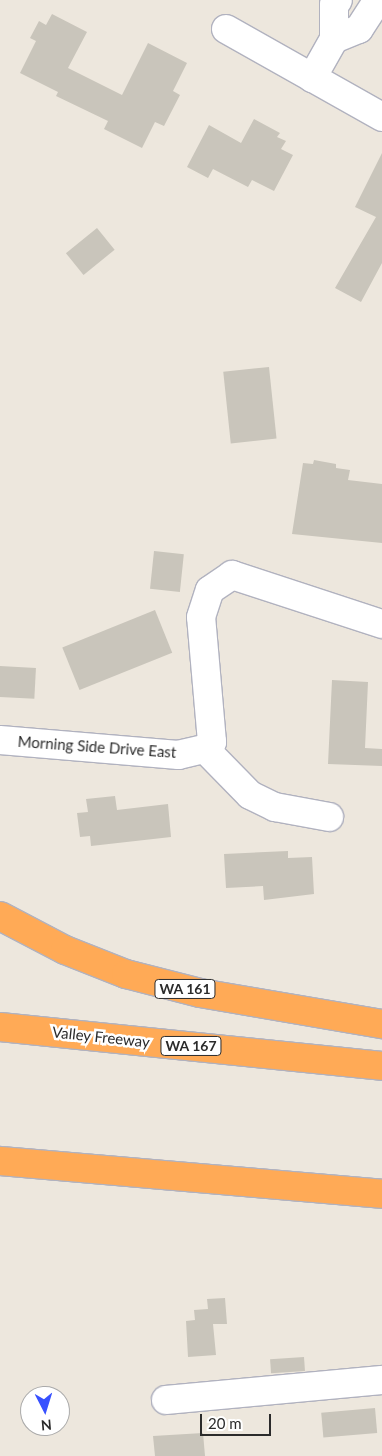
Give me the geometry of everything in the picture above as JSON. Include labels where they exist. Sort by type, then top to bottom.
[{"type":"highway","name":"WA 161","points":[[0,916],[65,950],[126,974],[200,993],[382,1024]]},
{"type":"highway","name":"Valley Freeway","points":[[0,1027],[382,1066]]},
{"type":"highway","points":[[0,1161],[58,1168],[382,1194]]},
{"type":"street","points":[[312,78],[334,39],[334,5],[338,0]]},
{"type":"street","points":[[334,39],[358,29],[378,0]]},
{"type":"street","points":[[226,29],[382,117]]},
{"type":"street","points":[[329,817],[275,807],[250,795],[206,749],[212,742],[201,616],[210,590],[220,581],[232,575],[382,624]]},
{"type":"street","name":"Morning Side Drive East","points":[[0,740],[178,755],[206,749]]},
{"type":"street","points":[[166,1400],[382,1380]]},
{"type":"building","points":[[52,14],[87,32],[68,68],[122,95],[148,43],[187,63],[173,91],[180,95],[164,126],[155,122],[142,148],[104,129],[108,121],[56,96],[58,92],[20,73],[36,41],[30,38],[39,21],[46,25]]},
{"type":"building","points":[[254,119],[280,133],[277,137],[286,141],[281,149],[293,155],[274,191],[252,180],[248,187],[213,169],[208,178],[187,167],[209,125],[241,143]]},
{"type":"building","points":[[382,153],[382,263],[361,302],[335,288],[376,217],[355,207]]},
{"type":"building","points":[[97,228],[115,250],[84,275],[66,253]]},
{"type":"building","points":[[269,367],[277,439],[231,443],[223,372]]},
{"type":"building","points":[[314,460],[336,464],[336,468],[350,470],[348,480],[382,484],[382,543],[292,534],[303,463],[313,464]]},
{"type":"building","points":[[154,551],[184,554],[180,592],[150,589]]},
{"type":"building","points":[[155,610],[172,653],[80,690],[62,647]]},
{"type":"building","points":[[0,666],[36,668],[34,699],[0,697]]},
{"type":"building","points":[[332,680],[368,682],[365,748],[382,749],[382,766],[328,764]]},
{"type":"building","points":[[115,796],[117,810],[168,804],[171,837],[91,846],[90,836],[80,837],[77,813],[88,812],[86,799]]},
{"type":"building","points":[[288,851],[288,858],[312,857],[314,894],[264,900],[263,886],[226,888],[224,854]]},
{"type":"building","points":[[225,1298],[227,1324],[213,1324],[216,1355],[188,1357],[186,1321],[195,1320],[194,1310],[208,1309],[207,1299]]},
{"type":"building","points":[[304,1357],[305,1371],[271,1373],[270,1359]]},
{"type":"building","points":[[375,1408],[377,1433],[323,1438],[321,1413]]},
{"type":"building","points":[[203,1433],[205,1456],[155,1456],[153,1436]]}]
